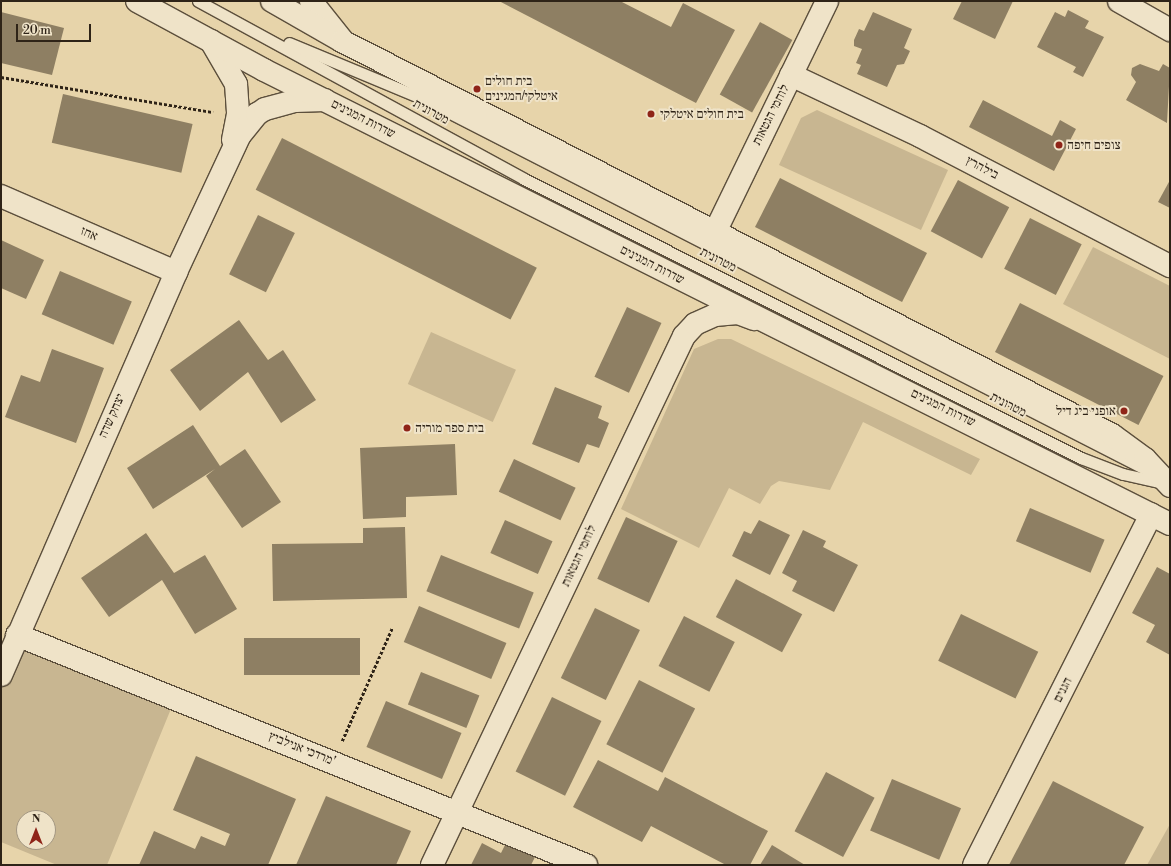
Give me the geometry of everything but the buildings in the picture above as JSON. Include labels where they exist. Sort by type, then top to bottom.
[{"type":"street","name":"שדרות המגינים","points":[[137,1],[325,100],[772,326],[1170,524]]},
{"type":"street","points":[[272,1],[342,41],[716,230],[1112,435],[1145,459],[1169,482]]},
{"type":"street","points":[[311,1],[342,41]]},
{"type":"street","name":"לוחמי הגטאות","points":[[716,230],[827,1]]},
{"type":"street","points":[[1119,1],[1170,30]]},
{"type":"street","name":"יצחק שדה","points":[[211,41],[236,84],[238,110],[228,159]]},
{"type":"street","name":"בילהרץ","points":[[792,74],[920,136],[1170,266]]},
{"type":"street","name":"יצחק שדה","points":[[1,675],[17,635],[176,272],[228,159],[256,114],[279,104],[325,100]]},
{"type":"street","name":"אחז","points":[[1,196],[176,272]]},
{"type":"street","name":"לוחמי הגטאות","points":[[432,865],[684,336],[695,324],[715,315],[738,313],[772,326]]},
{"type":"street","name":"הגנים","points":[[974,865],[1151,514]]},
{"type":"street","name":"מרדכי אנילביץ'","points":[[17,635],[586,865]]},
{"type":"lane","name":"מטרונית","points":[[198,1],[267,37],[524,179],[1074,454],[1123,474],[1169,482]]},
{"type":"lane","name":"מטרונית","points":[[267,37],[351,66],[419,97],[1169,482]]},
{"type":"path","points":[[1,77],[204,112],[238,110]]},
{"type":"path","points":[[333,762],[392,628]]},
{"type":"shaded area","points":[[817,110],[948,170],[921,230],[779,165],[801,118]]},
{"type":"shaded area","points":[[1093,247],[1170,286],[1170,359],[1063,304]]},
{"type":"shaded area","points":[[431,332],[516,370],[493,422],[408,384]]},
{"type":"shaded area","points":[[718,339],[731,339],[980,459],[971,475],[863,422],[830,490],[779,481],[771,486],[760,504],[729,488],[699,548],[621,509],[694,349]]},
{"type":"shaded area","points":[[17,635],[175,699],[107,865],[57,865],[20,850],[56,850],[56,810],[16,810],[16,848],[1,842],[1,675]]},
{"type":"shaded area","points":[[1170,824],[1170,865],[1147,865]]},
{"type":"place","name":"בית חולים איטלקי/המגינים","points":[[477,89]]},
{"type":"place","name":"בית חולים איטלקי","points":[[651,114]]},
{"type":"place","name":"צופים חיפה","points":[[1059,145]]},
{"type":"place","name":"אופני ביג דיל","points":[[1124,411]]},
{"type":"place","name":"בית ספר מוריה","points":[[407,428]]}]
